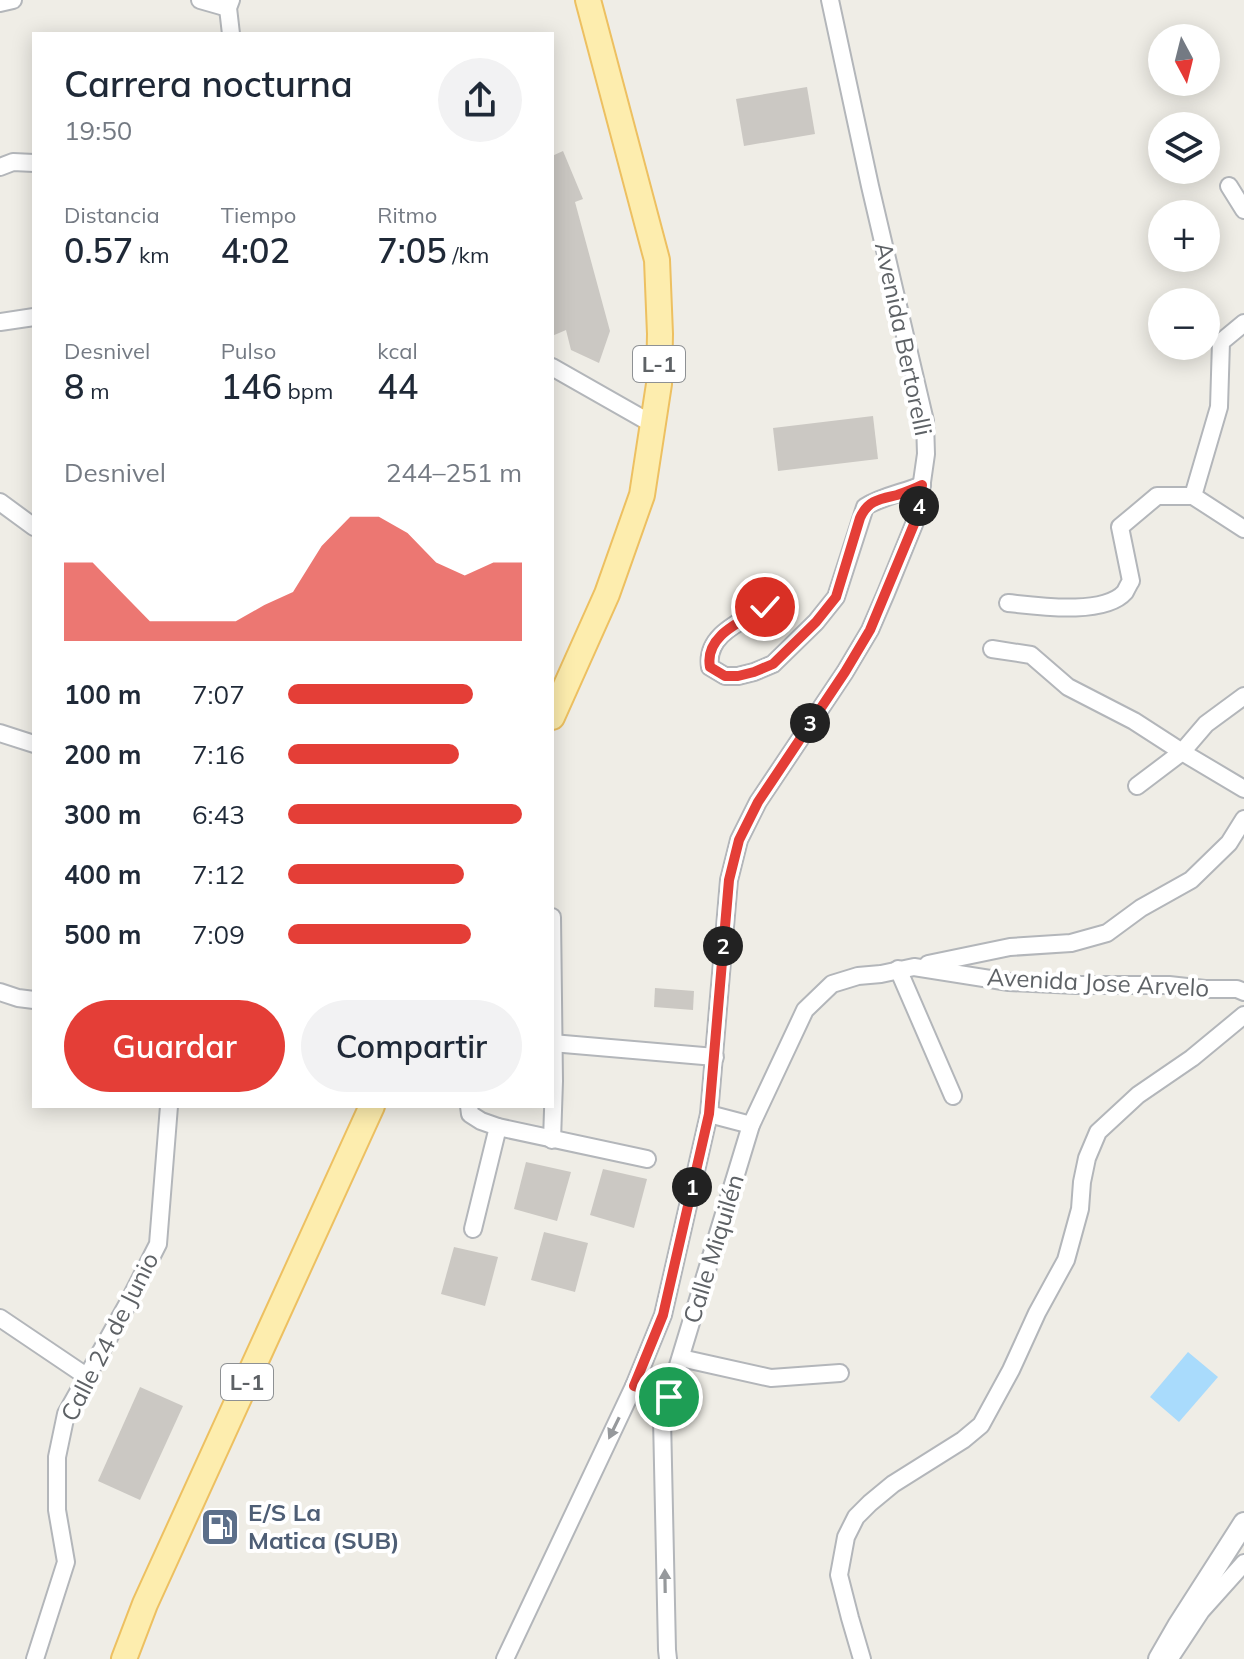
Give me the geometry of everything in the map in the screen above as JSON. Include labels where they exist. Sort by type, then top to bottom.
[{"type":"main road","name":"L-1","points":[[554,713],[607,594],[642,495],[659,384],[657,260],[588,0]]},
{"type":"main road","name":"L-1","points":[[124,1657],[150,1593],[371,1108]]},
{"type":"street","points":[[0,3],[13,0]]},
{"type":"street","points":[[200,0],[229,4],[231,32]]},
{"type":"street","name":"Avenida Bertorelli","points":[[505,1659],[634,1386],[663,1315],[709,1114],[729,880],[739,840],[758,802],[870,630],[917,517],[926,454],[925,421],[830,0]]},
{"type":"street","points":[[0,167],[13,162],[32,163]]},
{"type":"street","points":[[1229,186],[1244,210]]},
{"type":"street","points":[[0,322],[32,317]]},
{"type":"street","points":[[1193,496],[1219,407],[1221,342],[1244,323]]},
{"type":"street","points":[[554,368],[654,425]]},
{"type":"street","points":[[765,607],[714,641],[708,660],[710,667],[725,676],[738,676],[773,664],[816,622],[836,597],[865,507],[876,499],[902,494],[922,485]]},
{"type":"street","points":[[1008,603],[1066,609],[1104,603],[1123,594],[1131,581],[1120,527],[1157,496],[1193,496],[1244,529]]},
{"type":"street","points":[[0,502],[32,526]]},
{"type":"street","points":[[992,649],[1031,655],[1068,687],[1134,721],[1244,789]]},
{"type":"street","points":[[1137,786],[1182,752],[1206,724],[1244,696]]},
{"type":"street","points":[[0,733],[32,743]]},
{"type":"street","points":[[953,1096],[906,968],[1010,947],[1071,943],[1107,933],[1141,908],[1191,880],[1229,843],[1244,819]]},
{"type":"street","name":"Avenida Jose Arvelo","points":[[751,1125],[805,1010],[832,984],[844,979],[906,968],[1009,982],[1169,985],[1242,990]]},
{"type":"street","points":[[1,995],[32,1000]]},
{"type":"street","points":[[862,1659],[839,1575],[846,1537],[856,1517],[893,1484],[963,1440],[981,1425],[1066,1260],[1080,1209],[1087,1158],[1098,1132],[1138,1095],[1192,1058],[1244,1015]]},
{"type":"street","points":[[554,1043],[715,1057]]},
{"type":"street","name":"Calle 24 de Junio","points":[[35,1659],[66,1562],[57,1510],[57,1457],[66,1414],[158,1244],[169,1108]]},
{"type":"street","points":[[469,1108],[470,1114],[498,1127],[647,1159]]},
{"type":"street","points":[[552,1108],[552,1140]]},
{"type":"street","points":[[709,1114],[751,1125]]},
{"type":"street","name":"Calle Miquilén","points":[[668,1659],[662,1418],[751,1125]]},
{"type":"street","points":[[473,1229],[498,1127]]},
{"type":"street","points":[[0,1318],[86,1376]]},
{"type":"street","points":[[681,1358],[771,1378],[840,1373]]},
{"type":"street","points":[[634,1386],[669,1397]]},
{"type":"street","points":[[1159,1659],[1244,1523]]},
{"type":"street","points":[[1169,1659],[1201,1611],[1244,1563]]},
{"type":"water","points":[[1188,1352],[1218,1377],[1179,1422],[1150,1397]]},
{"type":"building","points":[[807,87],[815,134],[744,146],[736,99]]},
{"type":"building","points":[[563,151],[583,199],[575,202],[610,331],[599,363],[571,350],[566,330],[554,335],[554,155]]},
{"type":"building","points":[[873,416],[878,459],[778,471],[773,428]]},
{"type":"building","points":[[655,988],[694,991],[693,1010],[654,1007]]},
{"type":"building","points":[[526,1162],[571,1172],[557,1221],[514,1209]]},
{"type":"building","points":[[603,1169],[647,1179],[634,1228],[590,1215]]},
{"type":"building","points":[[544,1232],[588,1243],[575,1292],[531,1280]]},
{"type":"building","points":[[454,1247],[498,1257],[485,1306],[441,1294]]},
{"type":"building","points":[[140,1387],[183,1406],[140,1500],[98,1481]]},
{"type":"place","name":"E/S La Matica (SUB)","points":[[220,1527]]},
{"type":"route","points":[[669,1397],[634,1386],[663,1315],[709,1114],[729,880],[739,840],[758,802],[870,630],[917,517],[922,485],[902,494],[876,499],[865,507],[836,597],[816,622],[773,664],[738,676],[716,672],[708,660],[714,641],[765,607]]}]
